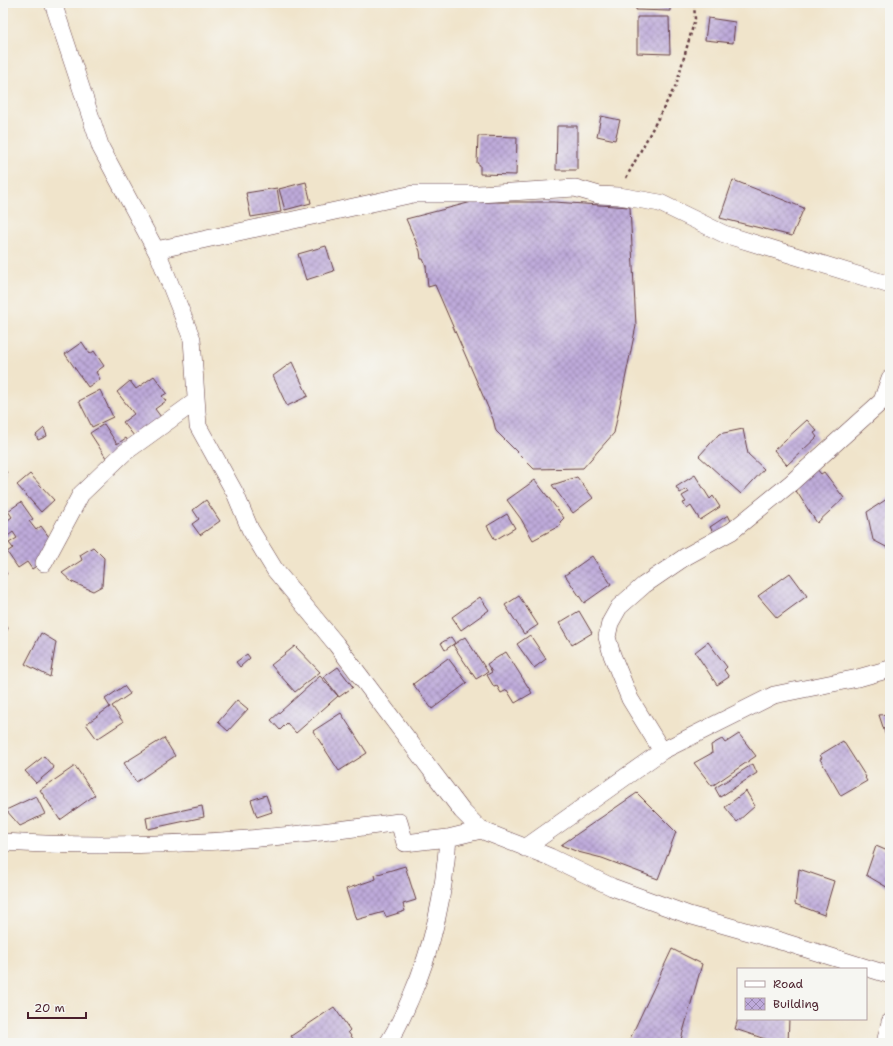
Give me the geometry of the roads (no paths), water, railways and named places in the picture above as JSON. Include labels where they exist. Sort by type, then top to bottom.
[{"type":"street","points":[[53,3],[101,148],[156,250],[192,339],[198,426],[235,493],[250,529],[275,570],[336,644],[462,811],[481,830],[612,886],[688,915],[784,942],[890,975]]},
{"type":"street","points":[[156,250],[413,194],[479,194],[575,188],[599,195],[619,196],[660,203],[724,234],[890,285]]},
{"type":"street","points":[[662,751],[630,699],[612,655],[608,638],[610,623],[619,607],[644,585],[679,561],[732,531],[791,483],[882,401],[890,378]]},
{"type":"street","points":[[44,563],[81,494],[124,453],[196,400]]},
{"type":"street","points":[[525,848],[662,751],[774,695],[858,678],[890,668]]},
{"type":"street","points":[[3,842],[134,846],[319,834],[399,822],[405,843],[448,838],[481,830]]},
{"type":"street","points":[[395,1039],[426,962],[436,925],[446,868],[448,838]]},
{"type":"street","points":[[885,1043],[890,1022]]}]
